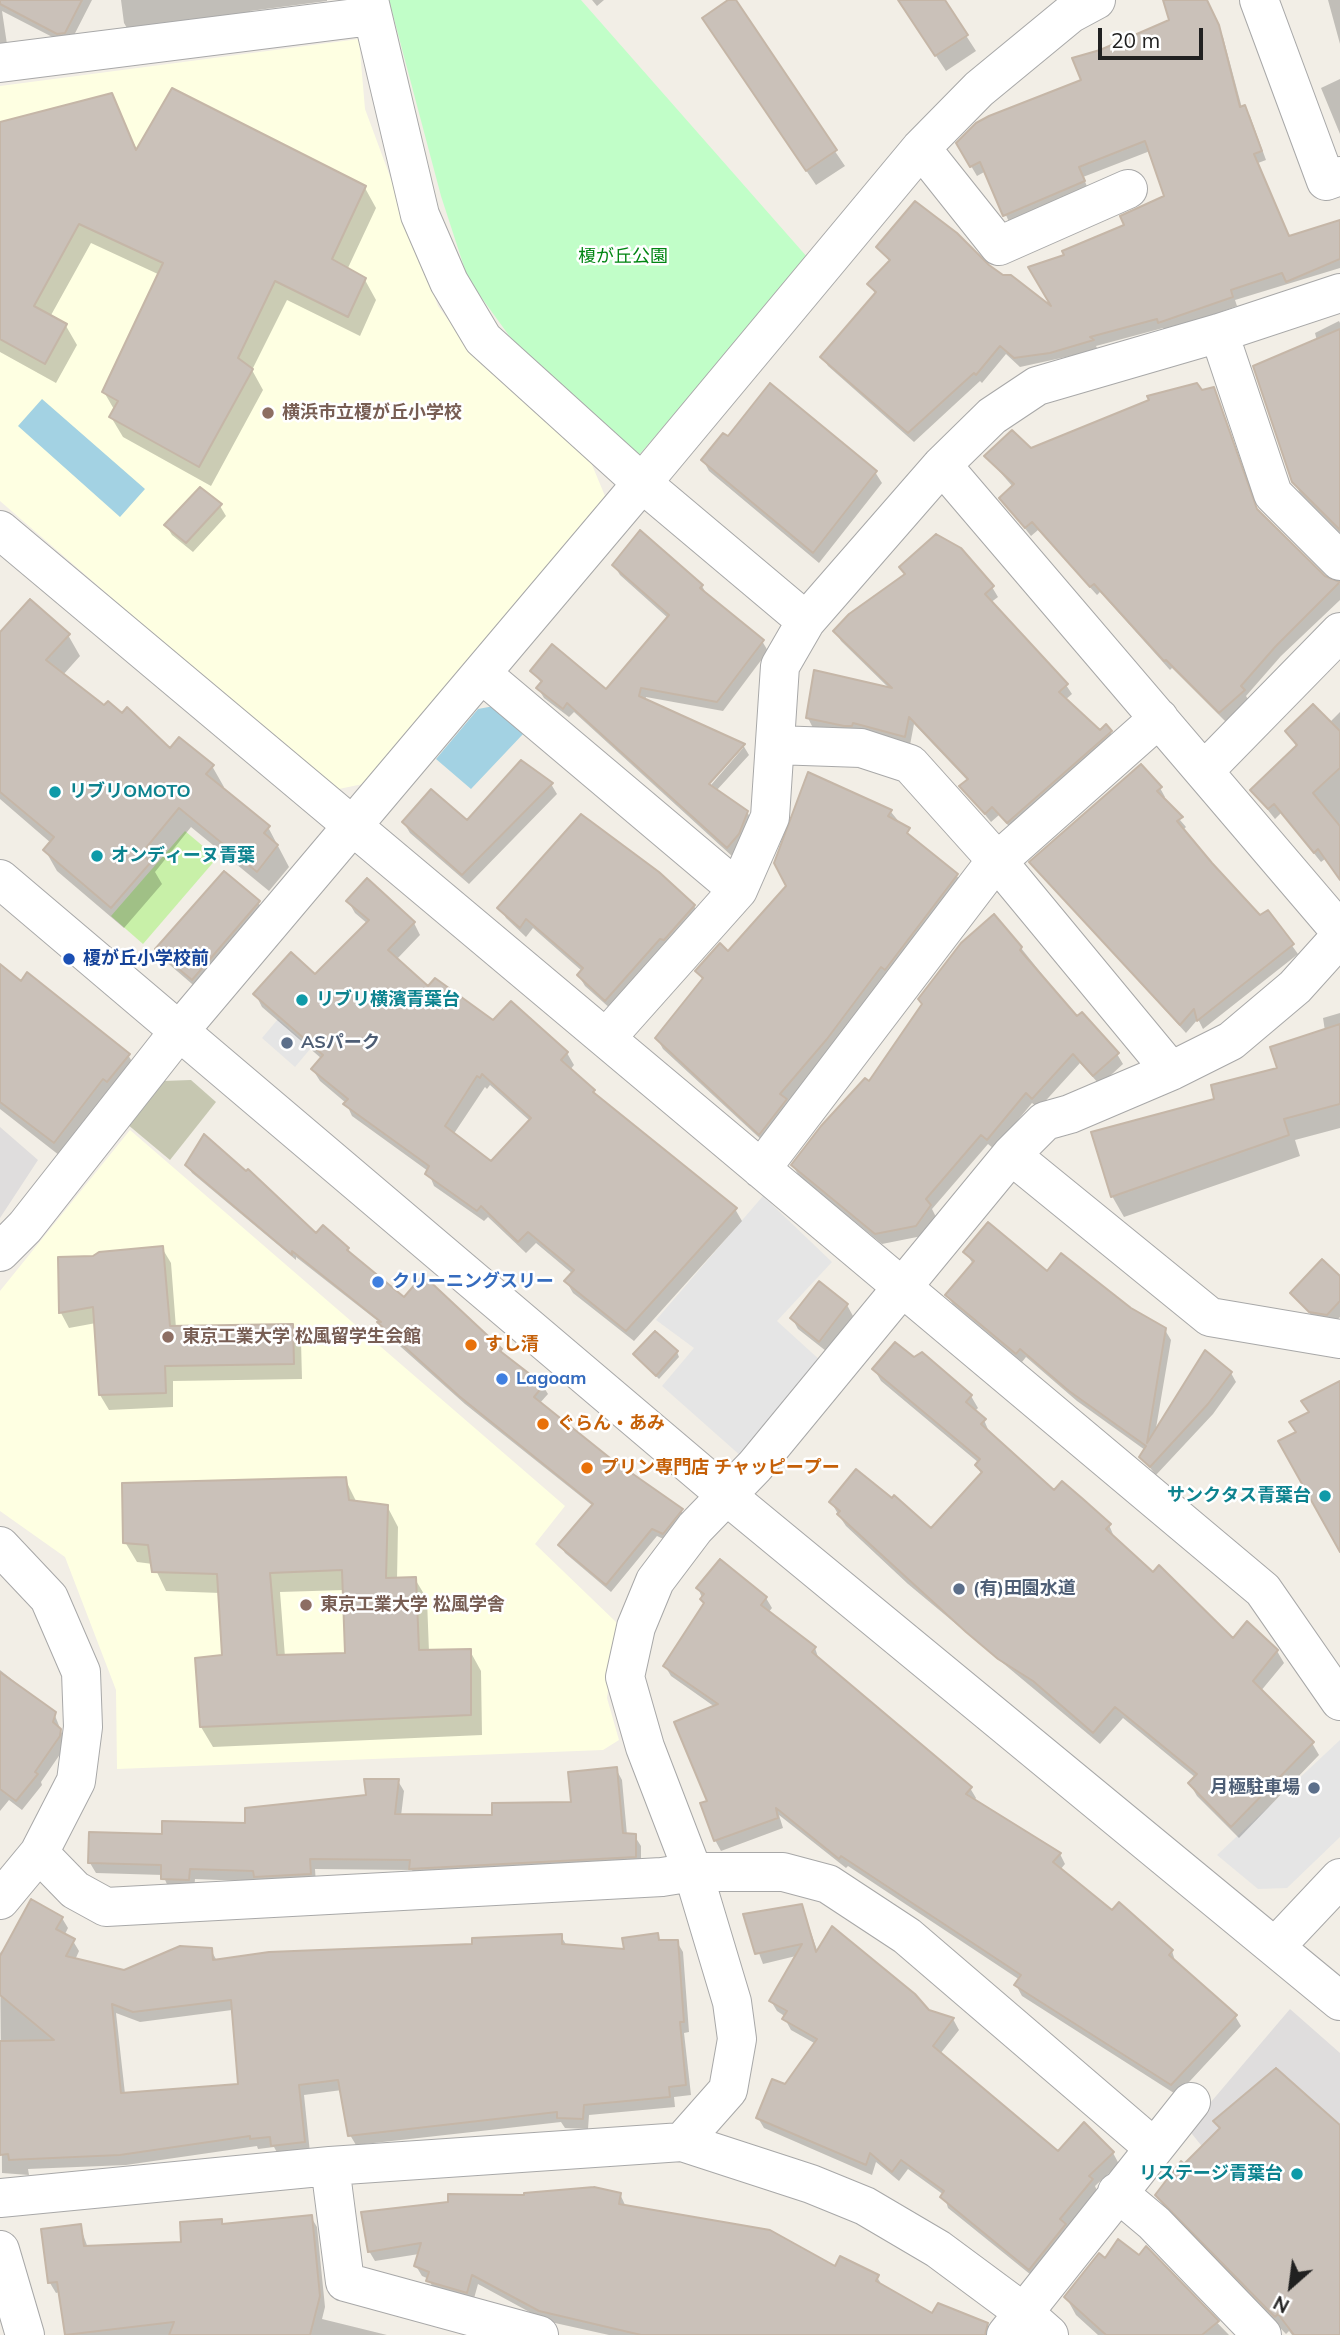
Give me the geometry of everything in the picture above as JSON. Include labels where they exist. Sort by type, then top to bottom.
[{"type":"street","points":[[1259,0],[1326,181],[1340,176]]},
{"type":"street","points":[[0,1252],[25,1227],[180,1030],[482,674],[921,148],[979,89],[1076,5]]},
{"type":"street","points":[[0,64],[370,8],[390,79],[420,215],[449,282],[484,340],[642,483],[806,621]]},
{"type":"street","points":[[921,148],[999,246],[1128,189]]},
{"type":"street","points":[[607,1037],[738,890],[770,817],[780,666],[806,621],[942,465],[992,416],[1037,386],[1219,333],[1340,292]]},
{"type":"street","points":[[1219,333],[1273,494],[1340,561]]},
{"type":"street","points":[[942,465],[1340,931]]},
{"type":"street","points":[[0,530],[1263,1590],[1340,1701]]},
{"type":"street","points":[[1204,772],[1340,632]]},
{"type":"street","points":[[482,674],[738,890]]},
{"type":"street","points":[[761,1169],[998,862],[1159,718]]},
{"type":"street","points":[[775,745],[861,748],[910,764],[998,862],[1171,1071]]},
{"type":"street","points":[[0,879],[726,1495],[1340,2001]]},
{"type":"street","points":[[682,2142],[728,2090],[737,2039],[732,2002],[693,1872],[645,1747],[625,1677],[636,1627],[655,1581],[695,1528],[755,1466],[1011,1156],[1045,1121],[1070,1114],[1171,1071],[1231,1041],[1295,987],[1340,937]]},
{"type":"street","points":[[1011,1156],[1210,1317],[1340,1339]]},
{"type":"street","points":[[0,1546],[49,1598],[81,1672],[83,1727],[76,1781],[39,1853],[0,1900]]},
{"type":"street","points":[[39,1853],[75,1890],[106,1907],[662,1877],[693,1872],[783,1872],[828,1884],[907,1936],[1153,2147]]},
{"type":"street","points":[[1275,1947],[1340,1878]]},
{"type":"street","points":[[0,2198],[330,2166],[682,2142],[811,2184],[865,2206],[938,2249],[1026,2327],[1117,2192],[1191,2102]]},
{"type":"street","points":[[330,2166],[345,2283],[523,2333]]},
{"type":"street","points":[[1117,2192],[1154,2223],[1262,2335]]},
{"type":"street","points":[[0,2250],[25,2335]]},
{"type":"shaded area","name":"横浜市立榎が丘小学校","points":[[359,39],[365,109],[438,306],[482,365],[590,460],[605,496],[363,784],[334,790],[0,501],[0,86]]},
{"type":"shaded area","name":"ASパーク","points":[[278,1019],[311,1048],[295,1067],[262,1038]]},
{"type":"shaded area","points":[[191,1080],[216,1102],[170,1160],[127,1124],[162,1081]]},
{"type":"shaded area","points":[[0,1127],[38,1160],[0,1218]]},
{"type":"shaded area","points":[[130,1130],[565,1506],[535,1544],[617,1623],[607,1698],[619,1740],[603,1750],[117,1769],[116,1690],[65,1557],[0,1511],[0,1291]]},
{"type":"shaded area","points":[[763,1196],[832,1262],[777,1321],[822,1362],[742,1457],[662,1386],[694,1348],[656,1320]]},
{"type":"shaded area","name":"月極駐車場","points":[[1340,1740],[1340,1837],[1287,1888],[1258,1889],[1217,1855]]},
{"type":"shaded area","points":[[1290,2009],[1340,2053],[1340,2318],[1188,2129]]},
{"type":"green space","name":"榎が丘公園","points":[[389,0],[581,0],[808,258],[639,455],[526,359],[468,279],[441,196]]},
{"type":"green space","points":[[185,831],[217,858],[143,944],[111,916]]},
{"type":"water","points":[[42,399],[145,489],[120,517],[18,426]]},
{"type":"water","points":[[494,706],[524,733],[471,789],[436,759],[478,709]]},
{"type":"building","points":[[0,0],[82,0],[65,33],[57,34],[0,4]]},
{"type":"building","points":[[728,0],[736,0],[837,150],[806,171],[702,18]]},
{"type":"building","points":[[898,0],[945,0],[968,35],[935,56]]},
{"type":"building","points":[[1163,0],[1207,0],[1219,25],[1240,107],[1245,105],[1262,151],[1254,154],[1289,236],[1340,220],[1340,259],[1286,282],[1282,273],[1231,290],[1233,297],[1158,323],[1157,319],[1090,337],[1094,340],[1050,353],[1014,358],[1000,346],[976,375],[974,373],[908,433],[820,357],[876,292],[867,284],[890,260],[876,247],[915,201],[957,233],[989,265],[1003,275],[1011,275],[1051,306],[1028,267],[1064,255],[1062,251],[1124,225],[1120,216],[1164,196],[1145,141],[1079,167],[1085,181],[1003,216],[980,162],[970,167],[956,143],[976,123],[989,116],[1081,80],[1072,58],[1100,50],[1169,20]]},
{"type":"building","points":[[172,88],[366,186],[332,259],[366,278],[348,317],[275,281],[238,358],[253,369],[199,467],[109,417],[118,401],[102,392],[163,263],[79,224],[34,306],[67,324],[45,364],[0,339],[0,122],[112,93],[136,150]]},
{"type":"building","points":[[1340,329],[1340,530],[1292,482],[1253,366]]},
{"type":"building","points":[[770,383],[877,471],[813,553],[701,460],[723,433],[728,436]]},
{"type":"building","points":[[1197,383],[1202,390],[1214,387],[1257,509],[1325,576],[1340,582],[1276,646],[1241,686],[1245,690],[1219,713],[1166,660],[1164,661],[1094,584],[1090,587],[1032,522],[1025,528],[999,498],[1014,484],[984,456],[1012,430],[1031,448],[1149,400],[1147,396]]},
{"type":"building","points":[[200,487],[222,504],[186,543],[164,525]]},
{"type":"building","points":[[640,530],[703,585],[700,588],[764,640],[717,702],[641,688],[639,696],[745,744],[709,784],[748,811],[739,834],[727,848],[567,703],[563,709],[536,688],[542,681],[530,671],[552,644],[606,689],[669,615],[612,565]]},
{"type":"building","points":[[936,534],[961,548],[994,586],[985,594],[1068,684],[1059,692],[1100,730],[1106,724],[1112,731],[1007,823],[992,807],[985,814],[959,786],[968,779],[909,717],[905,737],[853,723],[852,726],[844,726],[806,718],[814,670],[892,688],[833,631],[849,614],[905,574],[899,567]]},
{"type":"building","points":[[30,599],[70,634],[46,660],[104,705],[108,701],[122,713],[127,707],[170,748],[179,737],[214,765],[206,774],[270,826],[264,833],[278,845],[257,872],[179,808],[141,854],[151,862],[111,908],[43,850],[54,837],[0,792],[0,632]]},
{"type":"building","points":[[1313,704],[1340,731],[1340,768],[1313,793],[1340,826],[1340,880],[1318,849],[1314,853],[1274,804],[1268,809],[1250,790],[1297,745],[1285,731]]},
{"type":"building","points":[[521,760],[553,783],[462,875],[402,822],[431,789],[467,820]]},
{"type":"building","points":[[1141,764],[1162,787],[1157,791],[1183,817],[1177,821],[1212,863],[1260,915],[1268,910],[1294,944],[1197,1021],[1194,1009],[1180,1025],[1029,862]]},
{"type":"building","points":[[808,772],[892,810],[888,816],[910,828],[907,833],[958,874],[885,970],[881,967],[827,1039],[780,1094],[787,1099],[759,1135],[655,1038],[703,978],[695,971],[720,943],[728,951],[786,886],[774,863]]},
{"type":"building","points":[[581,814],[659,872],[695,905],[664,940],[660,939],[605,1001],[577,975],[583,968],[526,919],[520,928],[497,908]]},
{"type":"building","points":[[224,871],[260,901],[192,980],[155,949]]},
{"type":"building","points":[[367,878],[415,922],[388,950],[428,986],[435,978],[493,1020],[511,1001],[568,1052],[561,1060],[595,1090],[593,1092],[737,1208],[626,1331],[564,1281],[574,1270],[528,1232],[518,1242],[481,1206],[477,1211],[425,1174],[429,1166],[343,1104],[348,1099],[311,1069],[323,1055],[253,994],[291,952],[315,974],[369,920],[346,901]],"holes":[[[482,1074],[531,1118],[491,1161],[445,1126],[477,1076],[480,1078]]]},
{"type":"building","points":[[994,914],[1022,947],[1020,950],[1077,1016],[1082,1012],[1119,1053],[1093,1076],[1073,1054],[1032,1099],[1026,1093],[987,1140],[981,1135],[926,1199],[931,1205],[916,1226],[875,1234],[791,1165],[821,1126],[865,1078],[869,1081],[922,1004],[918,999],[961,943]]},
{"type":"building","points":[[0,964],[21,981],[27,972],[130,1054],[107,1082],[103,1079],[54,1143],[0,1102]]},
{"type":"building","points":[[1340,1024],[1340,1104],[1284,1119],[1289,1135],[1111,1197],[1091,1132],[1214,1099],[1211,1085],[1277,1068],[1270,1047]]},
{"type":"building","points":[[204,1134],[246,1171],[248,1169],[316,1233],[323,1225],[349,1248],[347,1250],[404,1297],[423,1275],[502,1349],[500,1351],[544,1385],[534,1397],[610,1458],[683,1509],[663,1534],[652,1529],[606,1585],[558,1545],[593,1504],[459,1396],[377,1322],[381,1322],[292,1251],[292,1255],[185,1165]]},
{"type":"building","points":[[988,1222],[1047,1271],[1061,1253],[1131,1308],[1166,1328],[1147,1443],[1205,1350],[1232,1372],[1208,1404],[1150,1467],[1139,1457],[1146,1446],[1069,1391],[1020,1349],[1016,1354],[945,1295],[974,1261],[963,1252]]},
{"type":"building","points":[[163,1246],[170,1326],[293,1324],[294,1364],[165,1366],[166,1393],[99,1395],[93,1307],[59,1313],[58,1257],[93,1256],[99,1252]]},
{"type":"building","points":[[1322,1259],[1340,1276],[1340,1301],[1327,1315],[1309,1312],[1290,1293]]},
{"type":"building","points":[[819,1281],[848,1304],[819,1342],[790,1318]]},
{"type":"building","points":[[655,1331],[678,1351],[656,1376],[633,1354]]},
{"type":"building","points":[[895,1342],[914,1357],[922,1352],[972,1395],[966,1402],[986,1419],[981,1424],[1054,1490],[1062,1481],[1111,1524],[1106,1529],[1153,1572],[1159,1565],[1233,1638],[1247,1621],[1278,1650],[1253,1681],[1314,1742],[1231,1827],[1188,1783],[1197,1774],[1115,1707],[1093,1733],[1033,1681],[998,1659],[966,1632],[837,1514],[840,1511],[829,1502],[856,1469],[892,1498],[894,1495],[931,1528],[982,1472],[975,1465],[980,1459],[872,1369]]},
{"type":"building","name":"サンクタス青葉台","points":[[1340,1381],[1340,1552],[1278,1441],[1296,1432],[1289,1422],[1309,1412],[1301,1401]]},
{"type":"building","points":[[346,1477],[349,1500],[388,1505],[386,1578],[416,1577],[419,1650],[471,1649],[471,1715],[200,1727],[195,1658],[222,1655],[217,1574],[152,1572],[148,1545],[123,1543],[122,1483]],"holes":[[[342,1570],[345,1653],[277,1655],[270,1573]]]},
{"type":"building","points":[[720,1559],[767,1597],[761,1605],[816,1647],[812,1652],[972,1787],[966,1794],[1061,1853],[1053,1862],[1112,1910],[1119,1902],[1173,1950],[1169,1955],[1237,2015],[1171,2085],[1014,1985],[1021,1975],[841,1856],[839,1859],[776,1808],[778,1818],[714,1841],[700,1803],[707,1801],[674,1722],[718,1704],[663,1666],[704,1603],[700,1599],[704,1594],[696,1588]]},
{"type":"building","points":[[0,1672],[56,1712],[53,1722],[61,1729],[60,1736],[35,1772],[38,1774],[16,1801],[0,1789]]},
{"type":"building","points":[[617,1767],[623,1833],[636,1834],[636,1857],[409,1869],[410,1860],[310,1859],[311,1874],[254,1877],[253,1871],[190,1869],[189,1880],[161,1879],[161,1865],[88,1863],[89,1832],[162,1834],[162,1821],[245,1823],[245,1808],[366,1795],[364,1779],[399,1779],[395,1814],[492,1815],[492,1803],[571,1802],[568,1772]]},
{"type":"building","points":[[31,1899],[63,1917],[56,1929],[75,1939],[66,1956],[124,1970],[180,1946],[212,1948],[213,1960],[269,1952],[472,1944],[472,1938],[562,1934],[562,1944],[624,1949],[622,1938],[658,1933],[659,1940],[678,1940],[684,2022],[680,2022],[686,2085],[669,2087],[670,2097],[584,2105],[583,2119],[557,2118],[557,2112],[348,2136],[338,2080],[299,2085],[305,2142],[271,2146],[270,2137],[250,2139],[250,2136],[120,2155],[9,2160],[8,2154],[0,2155],[0,2041],[54,2040],[0,1995],[0,1956]],"holes":[[[231,2000],[238,2084],[121,2093],[112,2004],[133,2012]]]},
{"type":"building","points":[[802,1904],[816,1952],[832,1926],[915,1994],[929,2010],[954,2018],[933,2046],[1058,2151],[1084,2122],[1114,2152],[1089,2176],[1093,2179],[1060,2219],[1066,2224],[1029,2270],[940,2197],[944,2191],[901,2160],[892,2172],[870,2153],[866,2165],[756,2118],[772,2079],[785,2084],[817,2039],[782,2019],[787,2011],[769,2001],[802,1944],[755,1954],[743,1914]]},
{"type":"building","points":[[1276,2068],[1340,2125],[1340,2335],[1294,2335],[1278,2314],[1275,2317],[1155,2195],[1181,2161],[1184,2164],[1220,2128],[1213,2121]]},
{"type":"building","points":[[594,2187],[621,2193],[619,2204],[770,2230],[835,2266],[840,2256],[879,2275],[876,2281],[932,2313],[938,2303],[988,2323],[985,2335],[641,2335],[539,2311],[472,2275],[467,2293],[426,2281],[429,2272],[414,2266],[421,2243],[368,2252],[361,2212],[448,2202],[448,2194],[524,2195]]},
{"type":"building","points":[[312,2215],[320,2296],[310,2335],[169,2335],[174,2322],[65,2335],[57,2282],[48,2283],[41,2229],[81,2224],[84,2246],[181,2242],[180,2222],[222,2219],[222,2224]]},
{"type":"building","points":[[1118,2239],[1139,2255],[1146,2246],[1219,2321],[1202,2335],[1106,2335],[1064,2297],[1099,2253],[1105,2258]]},
{"type":"place","name":"横浜市立榎が丘小学校","points":[[268,413]]},
{"type":"place","name":"リブリOMOTO","points":[[55,792]]},
{"type":"place","name":"オンディーヌ青葉","points":[[97,856]]},
{"type":"place","name":"榎が丘小学校前","points":[[69,959]]},
{"type":"place","name":"リブリ横濱青葉台","points":[[302,1000]]},
{"type":"place","name":"ASパーク","points":[[287,1043]]},
{"type":"place","name":"クリーニングスリー","points":[[378,1282]]},
{"type":"place","name":"東京工業大学 松風留学生会館","points":[[168,1337]]},
{"type":"place","name":"すし清","points":[[471,1345]]},
{"type":"place","name":"Lagoam","points":[[502,1379]]},
{"type":"place","name":"ぐらん・あみ","points":[[543,1424]]},
{"type":"place","name":"プリン専門店 チャッピープー","points":[[587,1468]]},
{"type":"place","name":"サンクタス青葉台","points":[[1325,1496]]},
{"type":"place","name":"(有)田園水道","points":[[959,1589]]},
{"type":"place","name":"東京工業大学 松風学舎","points":[[306,1605]]},
{"type":"place","name":"月極駐車場","points":[[1314,1788]]},
{"type":"place","name":"リステージ青葉台","points":[[1297,2174]]}]
